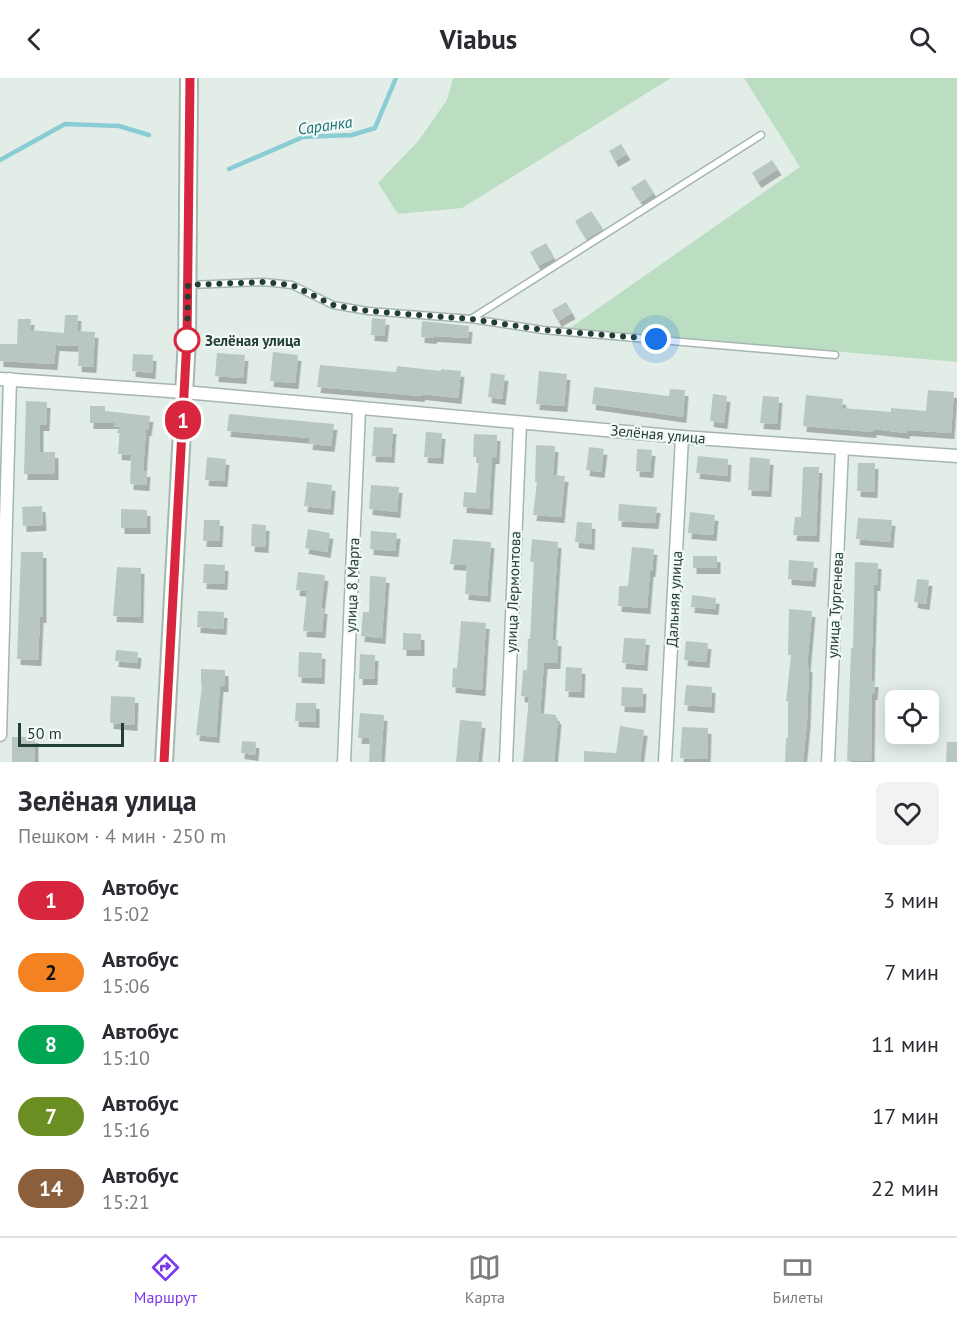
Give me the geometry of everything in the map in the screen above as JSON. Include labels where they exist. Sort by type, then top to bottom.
[{"type":"main road","points":[[164,762],[188,285],[189,78]]},
{"type":"street","name":"Зелёная улица","points":[[5,379],[184,392],[682,437],[957,456]]},
{"type":"street","points":[[0,735],[5,379]]},
{"type":"street","name":"улица 8 Марта","points":[[344,762],[359,409]]},
{"type":"street","name":"улица Лермонтова","points":[[506,762],[520,423]]},
{"type":"street","name":"Дальняя улица","points":[[665,762],[682,437]]},
{"type":"street","name":"улица Тургенева","points":[[828,762],[842,448]]},
{"type":"lane","points":[[471,319],[761,135]]},
{"type":"lane","points":[[188,285],[264,282],[292,285],[333,305],[368,311],[471,319],[543,330],[835,355]]},
{"type":"green space","points":[[453,78],[671,78],[462,208],[398,214],[378,183],[419,140],[447,100]]},
{"type":"green space","points":[[744,78],[957,78],[957,362],[570,328],[800,167]]},
{"type":"building","points":[[621,144],[627,154],[615,161],[609,151]]},
{"type":"building","points":[[772,160],[778,169],[758,182],[752,173]]},
{"type":"building","points":[[645,179],[654,193],[641,202],[631,188]]},
{"type":"building","points":[[591,211],[603,229],[586,239],[575,221]]},
{"type":"building","points":[[546,243],[554,258],[538,266],[530,252]]},
{"type":"building","points":[[566,302],[572,313],[558,321],[552,310]]},
{"type":"building","points":[[65,315],[78,315],[77,331],[95,332],[93,367],[78,366],[79,346],[56,345],[54,364],[0,361],[0,344],[17,344],[18,319],[31,319],[30,330],[64,333]]},
{"type":"building","points":[[372,318],[386,319],[384,336],[371,335]]},
{"type":"building","points":[[422,321],[469,326],[468,338],[421,337]]},
{"type":"building","points":[[273,352],[298,355],[295,383],[270,381]]},
{"type":"building","points":[[217,353],[245,355],[243,378],[215,376]]},
{"type":"building","points":[[133,354],[153,355],[152,373],[132,371]]},
{"type":"building","points":[[320,365],[396,372],[397,366],[461,371],[458,398],[317,387]]},
{"type":"building","points":[[539,371],[567,374],[564,406],[536,404]]},
{"type":"building","points":[[491,373],[505,375],[502,399],[488,397]]},
{"type":"building","points":[[594,387],[669,396],[670,389],[685,390],[683,417],[592,404]]},
{"type":"building","points":[[928,390],[954,392],[951,433],[907,430],[906,433],[873,429],[873,432],[803,426],[806,395],[843,399],[842,408],[891,412],[891,408],[926,411]]},
{"type":"building","points":[[713,394],[727,396],[724,423],[710,421]]},
{"type":"building","points":[[763,396],[779,397],[777,424],[760,423]]},
{"type":"building","points":[[26,401],[47,402],[46,425],[40,425],[40,452],[55,452],[55,474],[24,474]]},
{"type":"building","points":[[90,406],[105,406],[105,411],[150,416],[148,430],[146,430],[143,471],[147,471],[146,485],[130,484],[131,455],[118,454],[120,427],[114,427],[115,423],[90,423]]},
{"type":"building","points":[[229,414],[334,424],[331,446],[309,444],[310,438],[227,431]]},
{"type":"building","points":[[374,427],[393,428],[391,457],[372,456]]},
{"type":"building","points":[[426,432],[442,433],[440,458],[424,457]]},
{"type":"building","points":[[474,434],[497,435],[496,458],[492,458],[489,509],[463,507],[464,492],[476,493],[479,457],[473,457]]},
{"type":"building","points":[[536,445],[555,446],[553,475],[565,476],[561,517],[533,515],[537,482],[535,482]]},
{"type":"building","points":[[589,447],[604,449],[601,472],[586,470]]},
{"type":"building","points":[[637,449],[652,450],[650,472],[636,471]]},
{"type":"building","points":[[698,456],[728,459],[727,476],[696,473]]},
{"type":"building","points":[[207,457],[226,459],[224,481],[205,480]]},
{"type":"building","points":[[750,457],[770,459],[768,491],[748,490]]},
{"type":"building","points":[[858,463],[875,463],[874,492],[857,491]]},
{"type":"building","points":[[803,467],[819,467],[816,536],[793,535],[795,517],[801,517]]},
{"type":"building","points":[[307,482],[332,485],[330,509],[304,506]]},
{"type":"building","points":[[371,485],[399,487],[397,512],[369,509]]},
{"type":"building","points":[[619,504],[657,507],[655,523],[618,521]]},
{"type":"building","points":[[42,506],[43,525],[23,526],[22,507]]},
{"type":"building","points":[[121,509],[147,510],[147,528],[121,528]]},
{"type":"building","points":[[690,512],[715,515],[713,535],[688,533]]},
{"type":"building","points":[[858,518],[892,520],[890,542],[856,539]]},
{"type":"building","points":[[204,520],[220,520],[219,541],[203,541]]},
{"type":"building","points":[[577,522],[592,523],[591,544],[575,542]]},
{"type":"building","points":[[252,524],[266,525],[265,547],[251,546]]},
{"type":"building","points":[[308,529],[330,533],[327,552],[305,548]]},
{"type":"building","points":[[371,531],[397,533],[395,551],[370,549]]},
{"type":"building","points":[[453,539],[491,542],[487,596],[465,594],[467,565],[450,564]]},
{"type":"building","points":[[532,539],[558,542],[552,640],[558,640],[557,663],[544,663],[540,713],[556,715],[558,718],[554,762],[523,762],[529,697],[521,696],[523,670],[527,670],[528,639],[530,639],[534,562],[530,562]]},
{"type":"building","points":[[632,547],[654,549],[647,608],[618,606],[619,586],[628,586]]},
{"type":"building","points":[[21,552],[43,552],[43,617],[40,617],[38,660],[17,659]]},
{"type":"building","points":[[693,556],[717,556],[717,568],[693,568]]},
{"type":"building","points":[[789,560],[814,562],[812,581],[788,579]]},
{"type":"building","points":[[855,562],[878,563],[877,585],[874,585],[871,681],[875,681],[874,694],[872,694],[871,761],[847,761]]},
{"type":"building","points":[[204,564],[225,565],[224,584],[203,583]]},
{"type":"building","points":[[117,567],[141,568],[140,617],[113,616]]},
{"type":"building","points":[[298,572],[325,575],[321,608],[324,608],[322,632],[303,631],[307,591],[296,590]]},
{"type":"building","points":[[370,576],[386,577],[382,638],[361,636],[363,612],[369,612]]},
{"type":"building","points":[[917,579],[929,580],[926,604],[914,602]]},
{"type":"building","points":[[692,595],[716,598],[715,609],[691,607]]},
{"type":"building","points":[[789,609],[812,611],[803,762],[785,762],[786,738],[788,738],[788,701],[786,701],[791,655],[788,655]]},
{"type":"building","points":[[198,611],[224,612],[223,629],[197,627]]},
{"type":"building","points":[[461,621],[486,623],[482,690],[452,687],[453,668],[457,668]]},
{"type":"building","points":[[403,633],[421,634],[421,650],[403,650]]},
{"type":"building","points":[[624,638],[646,639],[644,665],[622,663]]},
{"type":"building","points":[[686,641],[708,643],[706,662],[684,660]]},
{"type":"building","points":[[116,650],[138,652],[137,663],[115,661]]},
{"type":"building","points":[[299,652],[322,653],[321,678],[298,677]]},
{"type":"building","points":[[360,654],[375,655],[374,679],[359,679]]},
{"type":"building","points":[[566,667],[582,668],[581,692],[565,691]]},
{"type":"building","points":[[201,669],[225,670],[225,686],[220,686],[216,737],[196,735],[202,685]]},
{"type":"building","points":[[686,685],[712,687],[711,707],[684,705]]},
{"type":"building","points":[[622,687],[643,688],[642,707],[621,706]]},
{"type":"building","points":[[111,696],[135,697],[134,725],[110,723]]},
{"type":"building","points":[[296,703],[316,703],[316,722],[295,721]]},
{"type":"building","points":[[360,713],[384,715],[381,762],[369,762],[370,738],[358,738]]},
{"type":"building","points":[[460,720],[482,722],[478,762],[456,762]]},
{"type":"building","points":[[620,726],[644,730],[640,762],[584,762],[584,751],[616,753]]},
{"type":"building","points":[[682,727],[708,728],[707,759],[680,758]]},
{"type":"building","points":[[12,737],[35,737],[35,762],[12,762]]},
{"type":"building","points":[[242,741],[256,742],[255,755],[241,753]]},
{"type":"building","points":[[947,742],[957,742],[957,762],[946,762]]},
{"type":"waterway","name":"Саранка","points":[[229,169],[303,137],[352,135],[375,128],[396,78]]},
{"type":"waterway","name":"Саранка","points":[[0,160],[65,124],[119,126],[149,135]]},
{"type":"bus line","name":"1","points":[[164,762],[187,339],[190,78]]},
{"type":"place","name":"Зелёная улица","points":[[187,340]]},
{"type":"route","points":[[187,340],[188,285],[264,282],[292,285],[333,305],[368,311],[471,319],[543,330],[656,339]]}]
